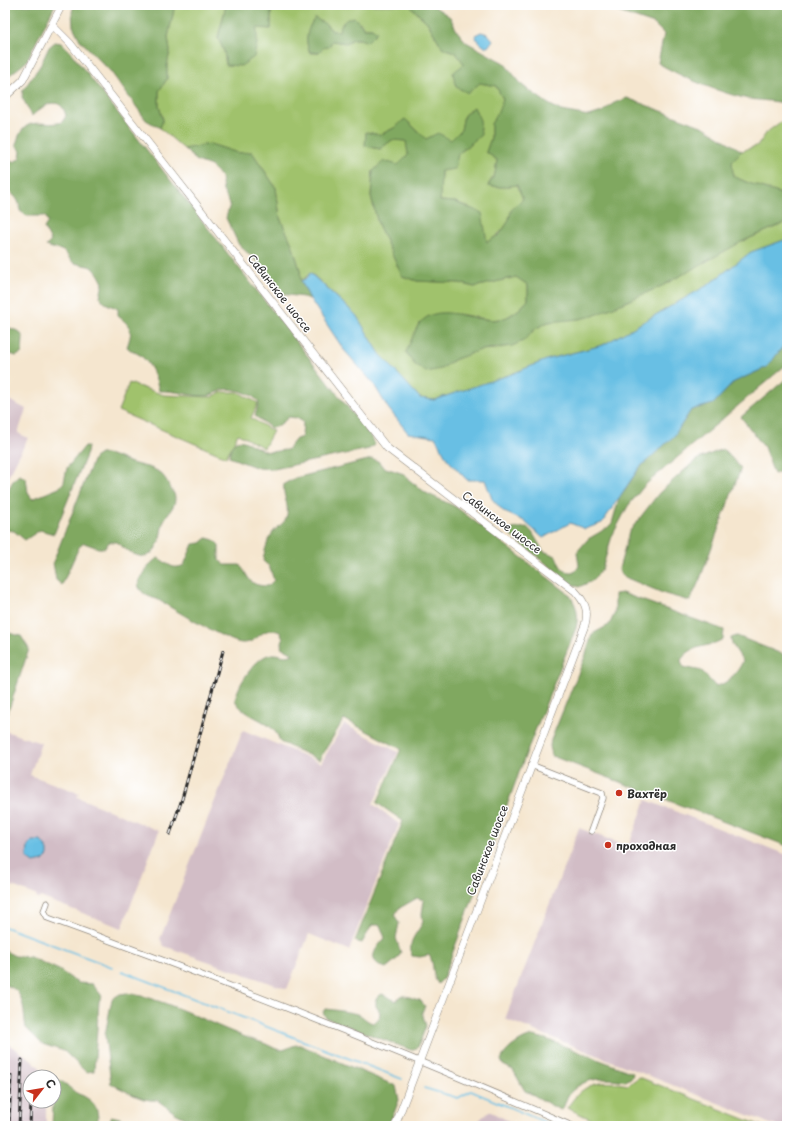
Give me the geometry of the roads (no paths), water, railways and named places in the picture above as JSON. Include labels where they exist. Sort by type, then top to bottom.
[{"type":"street","points":[[5,97],[23,80],[53,26],[62,5]]},
{"type":"street","name":"Савинское шоссе","points":[[53,26],[70,43],[129,117],[387,448],[575,591],[582,598],[587,610],[585,625],[395,1126]]},
{"type":"street","points":[[531,765],[602,793],[603,798],[591,832]]},
{"type":"street","points":[[47,903],[44,911],[48,918],[126,946],[420,1060],[572,1126]]},
{"type":"water","points":[[481,32],[488,34],[493,40],[488,47],[481,44],[475,35]]},
{"type":"water","points":[[787,239],[787,344],[784,345],[767,367],[734,382],[713,404],[691,410],[674,436],[639,468],[602,523],[585,529],[570,523],[543,538],[524,521],[504,512],[492,499],[485,480],[467,480],[448,460],[435,437],[408,433],[388,408],[373,383],[344,350],[310,299],[301,281],[307,278],[310,273],[356,315],[380,354],[420,398],[434,400],[509,375],[549,359],[603,345],[708,285],[751,252]]},
{"type":"water","points":[[33,841],[41,841],[48,850],[48,856],[43,861],[34,863],[27,858],[28,846]]},
{"type":"waterway","points":[[5,927],[112,967]]},
{"type":"waterway","points":[[122,971],[402,1079]]},
{"type":"waterway","points":[[424,1088],[458,1098],[471,1091],[554,1126]]},
{"type":"railway","points":[[170,834],[182,799],[223,651]]},
{"type":"railway","points":[[19,1126],[22,1060]]},
{"type":"railway","points":[[9,1126],[11,1076]]},
{"type":"railway","points":[[30,1126],[31,1109]]},
{"type":"place","name":"Вахтёр","points":[[619,793]]},
{"type":"place","name":"проходная","points":[[608,845]]}]
